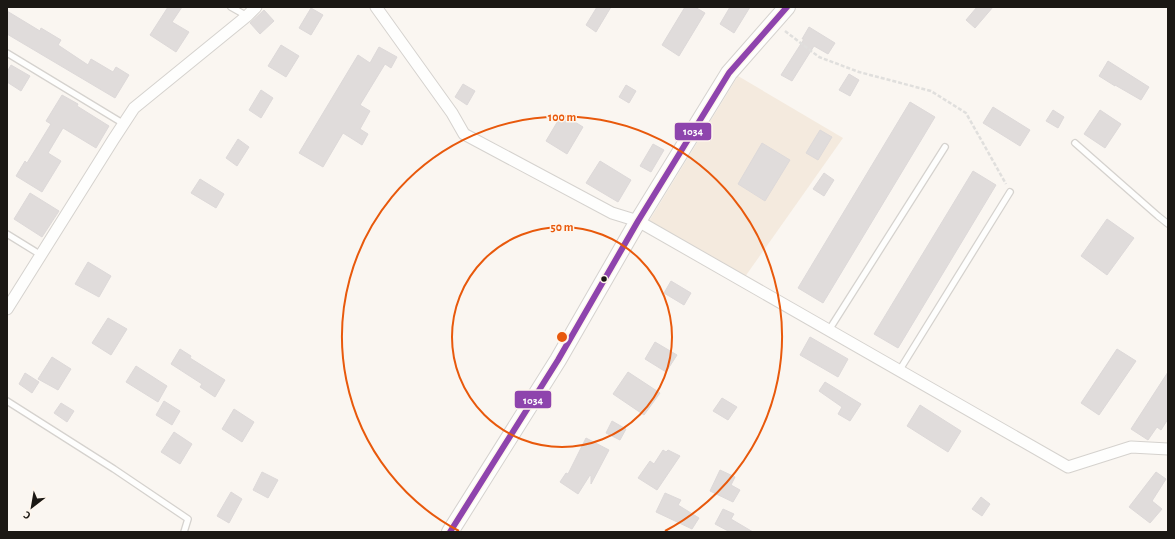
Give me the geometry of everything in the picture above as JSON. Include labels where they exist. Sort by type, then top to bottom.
[{"type":"street","points":[[7,309],[134,108],[256,7]]},
{"type":"street","points":[[376,7],[452,113],[464,134],[612,213],[638,221],[1068,467],[1131,447],[1168,449]]},
{"type":"street","points":[[450,532],[558,360],[638,221],[729,72],[787,7]]},
{"type":"lane","points":[[231,7],[247,16]]},
{"type":"lane","points":[[7,53],[124,124]]},
{"type":"lane","points":[[1075,143],[1168,224]]},
{"type":"lane","points":[[829,330],[945,147]]},
{"type":"lane","points":[[900,371],[1010,192]]},
{"type":"lane","points":[[7,234],[40,255]]},
{"type":"lane","points":[[7,401],[114,469],[188,519],[184,532]]},
{"type":"path","points":[[774,22],[819,57],[859,72],[931,91],[966,113],[1010,192]]},
{"type":"shaded area","points":[[738,76],[843,138],[742,281],[646,226]]},
{"type":"building","points":[[168,7],[182,7],[172,22],[189,32],[176,52],[150,35]]},
{"type":"building","points":[[597,7],[611,7],[596,32],[586,25]]},
{"type":"building","points":[[685,7],[695,7],[705,13],[679,56],[662,45]]},
{"type":"building","points":[[730,7],[750,7],[734,33],[720,24]]},
{"type":"building","points":[[977,7],[993,7],[975,28],[966,20]]},
{"type":"building","points":[[311,8],[323,15],[311,35],[299,28]]},
{"type":"building","points":[[264,10],[274,21],[260,34],[250,23]]},
{"type":"building","points":[[7,11],[40,31],[41,28],[61,40],[58,45],[88,65],[91,59],[113,72],[116,67],[129,75],[115,98],[7,34]]},
{"type":"building","points":[[809,27],[835,43],[828,54],[814,46],[792,81],[781,75],[804,39],[802,39]]},
{"type":"building","points":[[281,45],[299,56],[286,77],[268,66]]},
{"type":"building","points":[[379,47],[397,57],[391,68],[385,64],[360,105],[370,111],[360,129],[368,134],[362,145],[343,133],[323,167],[299,153],[358,55],[370,63]]},
{"type":"building","points":[[1108,61],[1149,87],[1141,100],[1099,76]]},
{"type":"building","points":[[11,65],[30,76],[21,91],[7,82],[7,72]]},
{"type":"building","points":[[849,74],[859,80],[850,96],[839,90]]},
{"type":"building","points":[[463,84],[475,91],[467,105],[455,97]]},
{"type":"building","points":[[626,85],[636,91],[629,103],[619,97]]},
{"type":"building","points":[[261,90],[273,98],[261,118],[249,110]]},
{"type":"building","points":[[62,95],[78,104],[77,106],[109,126],[96,148],[63,128],[48,153],[61,161],[42,192],[16,176],[25,161],[27,163],[51,124],[46,121]]},
{"type":"building","points":[[910,102],[935,117],[823,303],[798,288]]},
{"type":"building","points":[[993,107],[1030,130],[1020,146],[983,123]]},
{"type":"building","points":[[1053,110],[1064,117],[1058,128],[1046,121]]},
{"type":"building","points":[[1100,110],[1121,124],[1105,148],[1084,134]]},
{"type":"building","points":[[562,114],[583,127],[567,154],[546,141]]},
{"type":"building","points":[[820,130],[832,137],[818,160],[806,153]]},
{"type":"building","points":[[238,139],[249,147],[237,166],[226,158]]},
{"type":"building","points":[[762,143],[790,160],[765,201],[738,184]]},
{"type":"building","points":[[653,144],[664,150],[651,172],[640,166]]},
{"type":"building","points":[[600,161],[631,180],[618,202],[586,183]]},
{"type":"building","points":[[973,171],[996,185],[898,348],[874,334]]},
{"type":"building","points":[[824,173],[834,180],[824,196],[813,189]]},
{"type":"building","points":[[200,179],[224,194],[216,208],[191,193]]},
{"type":"building","points":[[30,193],[59,211],[42,237],[14,219]]},
{"type":"building","points":[[1107,219],[1134,238],[1107,275],[1081,256]]},
{"type":"building","points":[[88,262],[111,276],[99,297],[75,284]]},
{"type":"building","points":[[671,281],[691,293],[684,305],[664,293]]},
{"type":"building","points":[[108,318],[127,329],[111,355],[92,343]]},
{"type":"building","points":[[810,337],[848,359],[838,377],[800,355]]},
{"type":"building","points":[[655,342],[677,355],[666,372],[645,359]]},
{"type":"building","points":[[180,349],[191,356],[190,358],[225,380],[215,397],[200,387],[202,384],[171,364]]},
{"type":"building","points":[[1117,349],[1136,361],[1099,415],[1081,403]]},
{"type":"building","points":[[52,357],[71,369],[58,390],[38,379]]},
{"type":"building","points":[[136,366],[167,386],[158,402],[126,382]]},
{"type":"building","points":[[628,372],[660,393],[644,415],[613,394]]},
{"type":"building","points":[[1168,372],[1168,419],[1161,430],[1157,427],[1148,440],[1131,429]]},
{"type":"building","points":[[25,373],[39,382],[32,393],[19,384]]},
{"type":"building","points":[[825,382],[861,404],[850,421],[838,414],[842,407],[819,391]]},
{"type":"building","points":[[722,398],[737,407],[728,420],[713,411]]},
{"type":"building","points":[[164,401],[180,411],[172,425],[156,415]]},
{"type":"building","points":[[61,403],[74,411],[67,422],[54,413]]},
{"type":"building","points":[[920,405],[961,431],[948,452],[907,426]]},
{"type":"building","points":[[234,409],[254,422],[242,442],[222,429]]},
{"type":"building","points":[[612,421],[626,429],[620,440],[606,433]]},
{"type":"building","points":[[174,432],[192,444],[180,464],[161,452]]},
{"type":"building","points":[[586,438],[609,450],[591,484],[590,475],[578,494],[560,482],[566,473],[568,474]]},
{"type":"building","points":[[663,450],[666,452],[668,450],[680,456],[657,490],[638,478],[650,461],[654,464]]},
{"type":"building","points":[[720,470],[735,477],[731,485],[740,490],[733,502],[710,491]]},
{"type":"building","points":[[262,472],[278,480],[268,498],[253,490]]},
{"type":"building","points":[[1156,472],[1166,479],[1152,501],[1162,509],[1150,523],[1129,507]]},
{"type":"building","points":[[231,492],[242,499],[229,523],[217,516]]},
{"type":"building","points":[[665,493],[681,500],[678,505],[699,518],[692,529],[656,512]]},
{"type":"building","points":[[981,497],[990,504],[982,516],[972,509]]},
{"type":"building","points":[[723,509],[734,514],[731,519],[753,532],[730,532],[715,524]]},
{"type":"transit line","name":"1034","points":[[450,532],[558,360],[638,221],[729,73],[787,7]]}]
